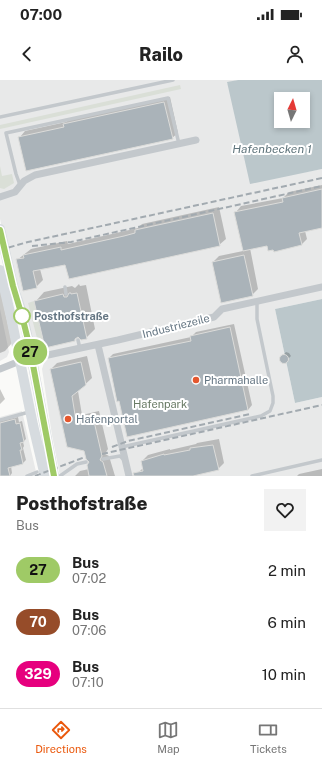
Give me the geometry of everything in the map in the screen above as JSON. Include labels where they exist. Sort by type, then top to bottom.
[{"type":"main road","points":[[0,229],[32,359],[54,476]]},
{"type":"main road","points":[[0,270],[20,361],[41,474]]},
{"type":"street","points":[[0,197],[15,192],[24,181],[36,175],[196,140]]},
{"type":"street","name":"Industriezeile","points":[[0,369],[20,361],[98,345],[214,317],[222,309],[322,287]]},
{"type":"street","points":[[98,345],[129,476]]},
{"type":"lane","points":[[0,117],[173,80]]},
{"type":"lane","points":[[20,186],[6,133],[168,98],[179,144]]},
{"type":"lane","points":[[65,287],[66,294]]},
{"type":"lane","points":[[122,446],[261,416],[270,411],[273,403],[273,396],[257,319],[256,301]]},
{"type":"lane","points":[[78,340],[80,349]]},
{"type":"lane","points":[[0,420],[30,412]]},
{"type":"lane","points":[[103,459],[120,456],[126,465]]},
{"type":"lane","points":[[252,476],[322,460]]},
{"type":"lane","points":[[60,476],[77,464],[86,462]]},
{"type":"lane","points":[[27,476],[41,474]]},
{"type":"shaded area","points":[[0,80],[238,80],[227,83],[300,173],[322,169],[322,299],[275,309],[295,403],[322,397],[322,476],[60,476],[42,369],[44,363],[27,341],[23,302],[20,291],[14,285],[0,219]]},
{"type":"shaded area","points":[[180,85],[181,89],[0,129],[0,125]]},
{"type":"shaded area","points":[[0,166],[2,176],[12,174],[14,183],[4,189],[0,188]]},
{"type":"shaded area","points":[[34,301],[43,341],[38,342],[28,303]]},
{"type":"shaded area","points":[[0,309],[9,352],[7,357],[0,361]]},
{"type":"shaded area","points":[[22,411],[37,476],[0,476],[0,417]]},
{"type":"water","name":"Hafenbecken 1","points":[[238,80],[322,80],[322,169],[250,184],[227,82]]},
{"type":"water","points":[[322,299],[322,397],[295,403],[275,309]]},
{"type":"building","points":[[164,102],[173,139],[26,171],[18,137],[64,127],[63,124]]},
{"type":"building","points":[[322,189],[322,228],[299,233],[302,245],[274,252],[273,250],[268,251],[267,246],[243,251],[234,212],[283,202],[282,198]]},
{"type":"building","points":[[213,213],[220,246],[69,279],[65,265],[33,271],[37,288],[23,291],[16,259],[24,258],[23,255],[61,247],[61,250],[124,236],[135,233],[135,230]]},
{"type":"building","points":[[244,255],[253,296],[221,303],[212,262]]},
{"type":"building","points":[[69,293],[77,293],[87,339],[81,340],[78,337],[75,341],[45,348],[34,301],[63,294],[64,297],[67,297]]},
{"type":"building","name":"Pharmahalle","points":[[230,327],[248,410],[127,437],[119,401],[117,402],[108,358],[191,341],[190,336]]},
{"type":"building","points":[[282,355],[286,355],[288,359],[286,363],[282,363],[280,361],[280,357]]},
{"type":"building","name":"Hafenportal","points":[[81,362],[86,385],[72,396],[76,421],[93,417],[102,456],[100,460],[103,462],[107,476],[89,476],[87,465],[89,462],[86,459],[84,451],[67,447],[50,369]]},
{"type":"building","points":[[15,419],[16,424],[20,423],[24,442],[20,443],[23,464],[8,468],[10,476],[0,476],[0,423]]},
{"type":"building","points":[[213,445],[219,470],[193,476],[134,476],[133,473],[143,471],[141,461],[164,454],[190,450],[190,448]]},
{"type":"railway","points":[[0,250],[28,242],[322,178]]},
{"type":"railway","points":[[32,246],[71,242],[322,186]]},
{"type":"railway","points":[[102,454],[322,405]]},
{"type":"railway","points":[[112,447],[128,441],[250,414]]},
{"type":"railway","points":[[35,476],[85,457]]},
{"type":"bus line","name":"27","points":[[0,230],[13,286],[29,344],[54,476]]},
{"type":"place","name":"Posthofstraße","points":[[22,316]]},
{"type":"place","name":"Pharmahalle","points":[[196,380]]},
{"type":"place","name":"Hafenportal","points":[[68,419]]},
{"type":"park label","name":"Hafenpark","points":[[160,404]]}]
